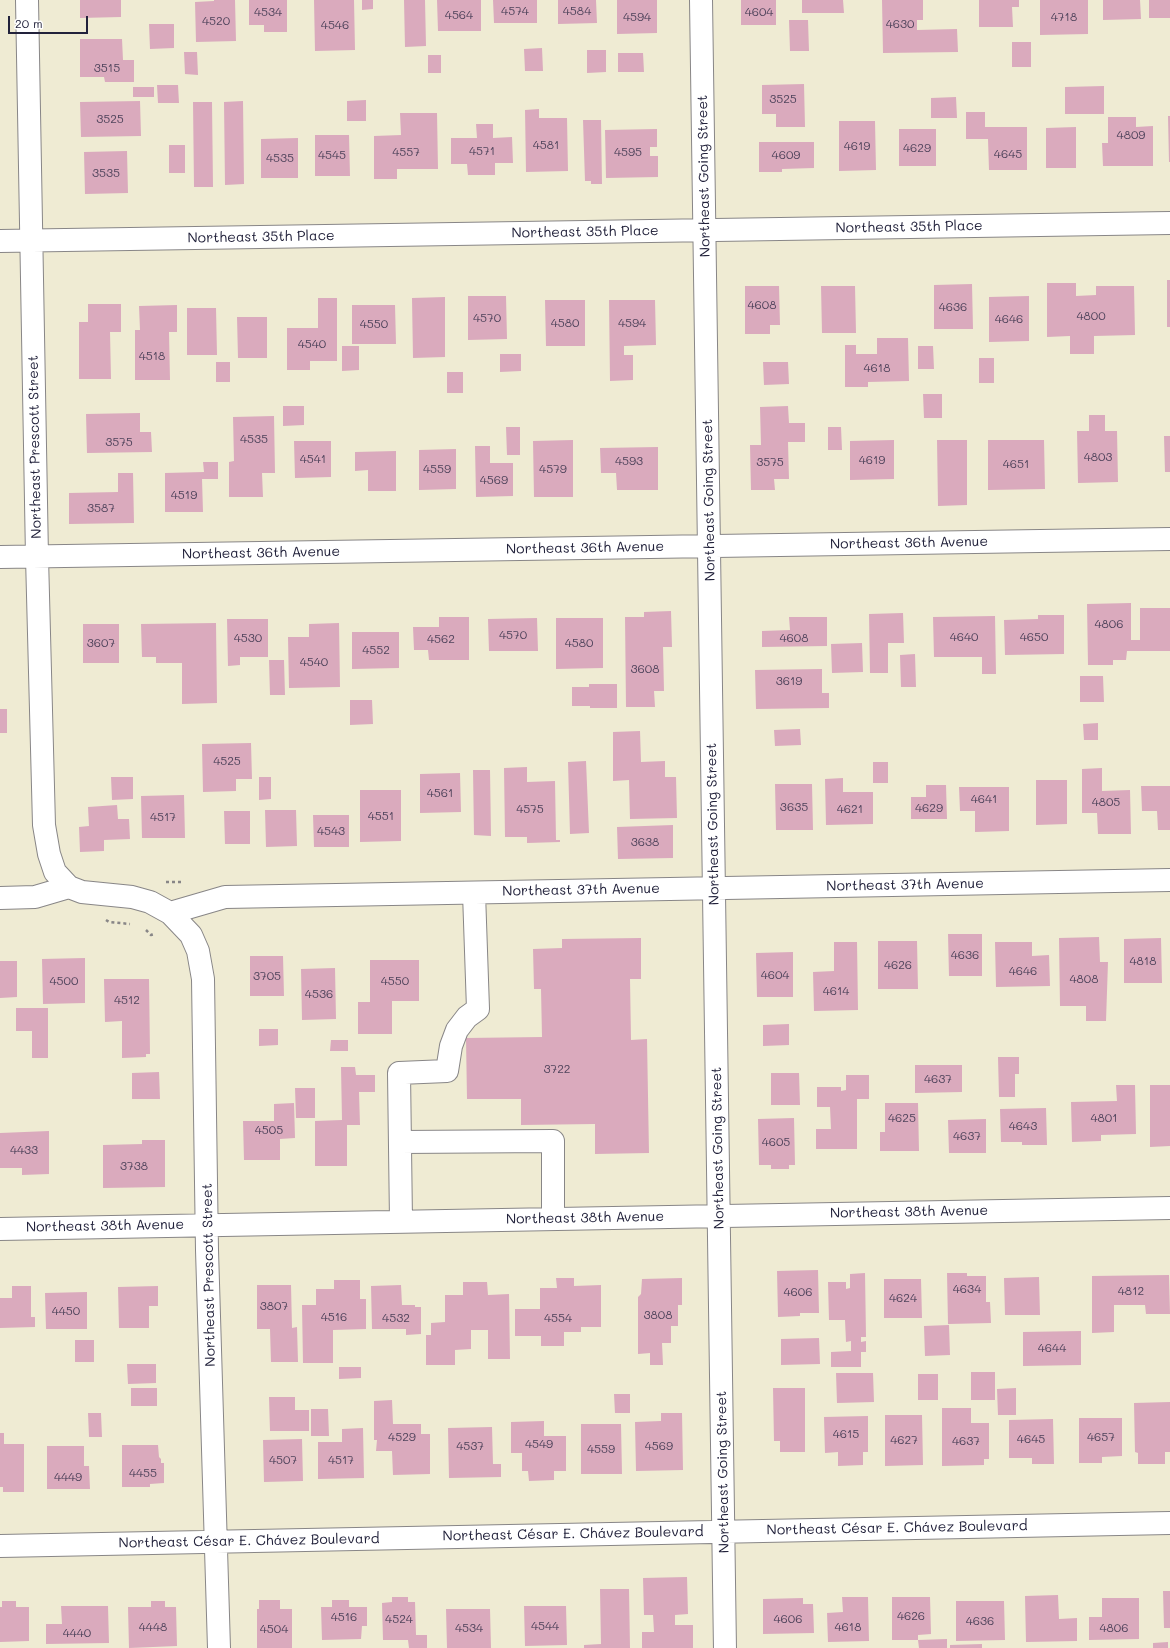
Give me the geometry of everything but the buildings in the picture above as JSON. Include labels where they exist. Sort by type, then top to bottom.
[{"type":"street","name":"Northeast Prescott Street","points":[[28,0],[36,556],[44,825],[49,854],[55,872],[69,887]]},
{"type":"street","name":"Northeast Going Street","points":[[701,0],[725,1648]]},
{"type":"street","name":"Northeast 35th Place","points":[[0,241],[1170,223]]},
{"type":"street","name":"Northeast 36th Avenue","points":[[0,557],[1170,539]]},
{"type":"street","name":"Northeast 37th Avenue","points":[[170,913],[225,896],[1170,880]]},
{"type":"street","points":[[0,898],[35,897],[69,887],[82,892],[132,897],[150,902],[170,913]]},
{"type":"street","points":[[401,1221],[399,1073],[447,1071],[451,1046],[457,1030],[467,1017],[478,1009],[474,892]]},
{"type":"street","name":"Northeast Prescott Street","points":[[170,913],[191,935],[198,951],[203,979],[207,1224],[219,1648]]},
{"type":"street","points":[[400,1142],[553,1141],[553,1219]]},
{"type":"street","name":"Northeast 38th Avenue","points":[[0,1229],[207,1224],[1170,1208]]},
{"type":"street","name":"Northeast César E. Chávez Boulevard","points":[[0,1546],[1170,1523]]}]
